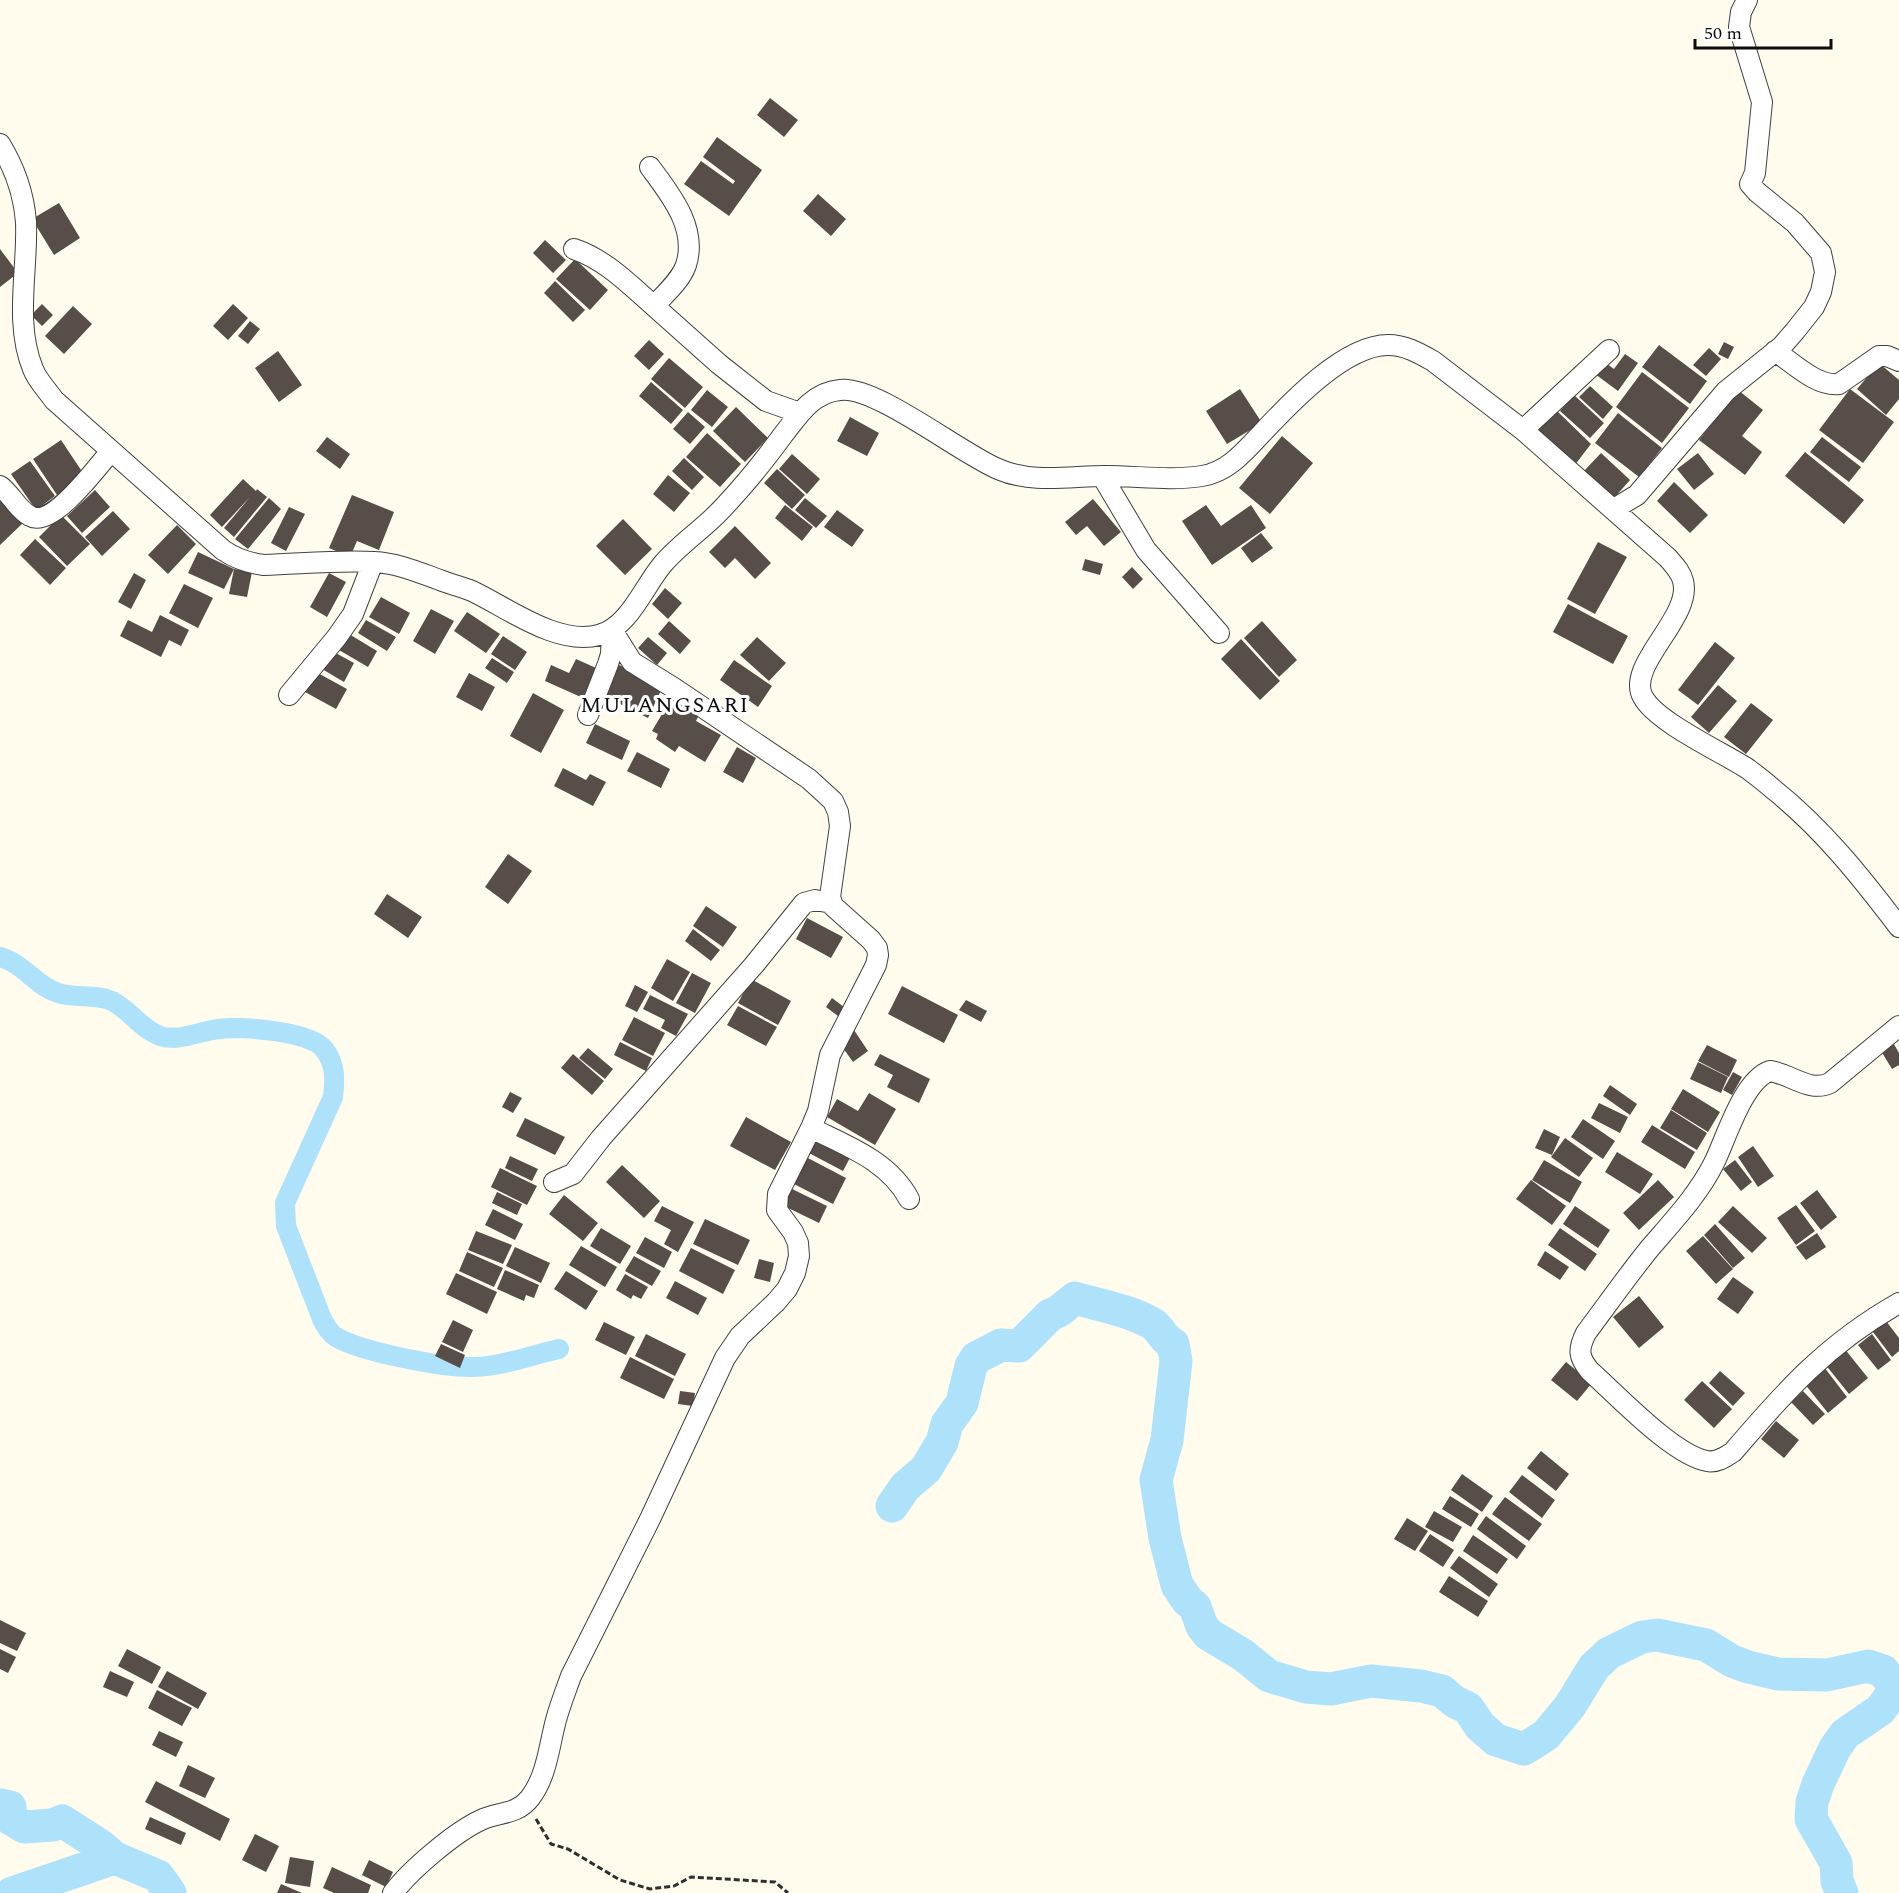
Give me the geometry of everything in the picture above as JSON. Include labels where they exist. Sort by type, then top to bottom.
[{"type":"street","points":[[1614,509],[1637,495],[1726,391],[1775,351],[1795,331],[1814,307],[1821,292],[1825,272],[1821,253],[1795,223],[1750,184],[1755,173],[1762,102],[1739,27],[1741,12],[1747,0]]},
{"type":"street","points":[[0,144],[11,165],[23,202],[26,222],[24,315],[25,334],[33,371],[54,399],[223,550],[235,558],[264,565],[373,562],[392,564],[470,590],[545,629],[568,637],[598,636],[612,630],[623,620],[666,560],[723,507],[768,455],[800,412],[823,394],[846,389],[876,398],[998,469],[1020,476],[1039,478],[1208,476],[1223,469],[1242,455],[1271,423],[1329,370],[1350,355],[1385,345],[1400,346],[1433,361],[1523,430],[1668,558],[1683,580],[1684,592],[1680,607],[1651,655],[1643,673],[1641,695],[1660,716],[1748,769],[1793,805],[1850,864],[1899,927]]},
{"type":"street","points":[[650,167],[675,201],[686,228],[688,243],[686,266],[680,277],[654,306]]},
{"type":"street","points":[[574,249],[598,259],[611,268],[766,401],[800,412]]},
{"type":"street","points":[[1523,430],[1609,350]]},
{"type":"street","points":[[1775,351],[1822,383],[1834,385],[1839,384],[1879,356],[1887,356],[1899,361]]},
{"type":"street","points":[[0,486],[26,514],[40,518],[48,515],[73,495],[111,451]]},
{"type":"street","points":[[1102,476],[1146,550],[1219,633]]},
{"type":"street","points":[[289,696],[353,614],[373,562]]},
{"type":"street","points":[[588,715],[611,654],[612,630]]},
{"type":"street","points":[[393,1893],[417,1866],[470,1826],[494,1815],[516,1810],[531,1797],[545,1767],[556,1721],[572,1676],[650,1519],[712,1382],[740,1336],[776,1302],[795,1273],[798,1243],[777,1210],[778,1194],[818,1111],[830,1055],[876,965],[878,955],[872,940],[832,903],[830,897],[840,826],[838,812],[833,801],[809,780],[632,662],[612,630]]},
{"type":"street","points":[[554,1182],[573,1174],[601,1138],[754,965],[804,903],[815,900],[832,903]]},
{"type":"street","points":[[1899,1026],[1825,1086],[1812,1086],[1770,1071],[1752,1084],[1713,1166],[1699,1188],[1586,1333],[1579,1353],[1581,1360],[1590,1371],[1667,1440],[1694,1457],[1709,1462],[1721,1459],[1733,1452],[1802,1374],[1830,1350],[1869,1320],[1899,1303]]},
{"type":"street","points":[[811,1128],[884,1168],[902,1187],[909,1199]]},
{"type":"path","points":[[531,1797],[537,1823],[551,1844],[568,1849],[620,1880],[650,1889],[674,1886],[691,1877],[747,1879],[775,1882],[788,1893]]},
{"type":"building","points":[[770,98],[798,120],[784,137],[757,115]]},
{"type":"building","points":[[717,137],[762,170],[729,216],[684,184],[701,161],[733,184],[735,181],[703,157]]},
{"type":"building","points":[[818,194],[846,219],[831,236],[803,211]]},
{"type":"building","points":[[59,203],[80,238],[54,255],[32,219]]},
{"type":"building","points":[[545,240],[566,260],[553,273],[533,253]]},
{"type":"building","points":[[0,249],[18,273],[0,287]]},
{"type":"building","points":[[575,259],[608,290],[590,310],[556,279]]},
{"type":"building","points":[[555,281],[585,310],[573,322],[544,293]]},
{"type":"building","points":[[42,304],[53,315],[42,326],[31,315]]},
{"type":"building","points":[[233,304],[248,318],[228,340],[213,326]]},
{"type":"building","points":[[73,306],[92,324],[64,354],[45,336]]},
{"type":"building","points":[[250,321],[260,329],[248,344],[238,336]]},
{"type":"building","points":[[649,340],[664,354],[649,370],[634,356]]},
{"type":"building","points":[[1724,342],[1734,347],[1728,359],[1718,354]]},
{"type":"building","points":[[1659,345],[1707,381],[1690,404],[1642,367]]},
{"type":"building","points":[[1709,348],[1721,359],[1706,376],[1693,365]]},
{"type":"building","points":[[278,351],[302,385],[279,402],[255,368]]},
{"type":"building","points":[[1625,354],[1638,363],[1618,391],[1595,374],[1603,361],[1614,369]]},
{"type":"building","points":[[669,358],[703,387],[685,408],[651,379]]},
{"type":"building","points":[[1879,363],[1899,380],[1899,399],[1886,415],[1857,389]]},
{"type":"building","points":[[1642,372],[1689,408],[1662,443],[1616,407]]},
{"type":"building","points":[[651,382],[683,410],[671,424],[639,396]]},
{"type":"building","points":[[1590,386],[1613,407],[1603,419],[1579,397]]},
{"type":"building","points":[[1240,389],[1262,423],[1227,444],[1206,411]]},
{"type":"building","points":[[1850,389],[1894,422],[1863,463],[1819,430]]},
{"type":"building","points":[[707,390],[728,407],[712,427],[691,410]]},
{"type":"building","points":[[1738,390],[1763,410],[1742,436],[1762,452],[1745,475],[1699,440]]},
{"type":"building","points":[[1574,395],[1604,423],[1590,438],[1560,411]]},
{"type":"building","points":[[736,407],[768,438],[745,462],[713,431]]},
{"type":"building","points":[[1557,411],[1591,444],[1574,466],[1536,432]]},
{"type":"building","points":[[688,412],[705,427],[690,444],[673,429]]},
{"type":"building","points":[[1618,413],[1662,448],[1639,477],[1595,443]]},
{"type":"building","points":[[850,417],[879,433],[867,456],[837,441]]},
{"type":"building","points":[[707,433],[741,464],[720,487],[686,457]]},
{"type":"building","points":[[1282,436],[1313,463],[1270,514],[1239,488]]},
{"type":"building","points":[[327,437],[350,454],[340,469],[316,451]]},
{"type":"building","points":[[1822,437],[1861,467],[1849,482],[1810,452]]},
{"type":"building","points":[[61,440],[85,476],[57,495],[33,459]]},
{"type":"building","points":[[1805,452],[1864,500],[1844,524],[1785,476]]},
{"type":"building","points":[[1601,453],[1630,480],[1614,498],[1584,471]]},
{"type":"building","points":[[1698,453],[1714,474],[1694,490],[1677,469]]},
{"type":"building","points":[[792,454],[820,479],[807,494],[779,469]]},
{"type":"building","points":[[684,458],[704,477],[692,490],[672,471]]},
{"type":"building","points":[[30,461],[55,496],[36,510],[11,474]]},
{"type":"building","points":[[777,469],[805,495],[792,509],[764,483]]},
{"type":"building","points":[[668,475],[690,493],[674,512],[653,494]]},
{"type":"building","points":[[243,479],[267,497],[234,537],[224,528],[250,497],[222,527],[210,515]]},
{"type":"building","points":[[1674,482],[1708,515],[1690,533],[1657,501]]},
{"type":"building","points":[[95,490],[110,507],[82,533],[67,516]]},
{"type":"building","points":[[352,495],[394,512],[379,550],[357,541],[350,557],[329,548]]},
{"type":"building","points":[[0,497],[24,522],[0,545]]},
{"type":"building","points":[[269,498],[281,509],[248,549],[235,539]]},
{"type":"building","points":[[805,498],[827,516],[816,528],[795,510]]},
{"type":"building","points":[[1093,499],[1121,532],[1104,546],[1087,526],[1076,535],[1065,522]]},
{"type":"building","points":[[785,505],[813,527],[802,541],[775,518]]},
{"type":"building","points":[[1206,505],[1221,526],[1251,505],[1266,528],[1212,565],[1182,521]]},
{"type":"building","points":[[289,507],[305,514],[286,551],[271,543]]},
{"type":"building","points":[[837,510],[864,530],[852,547],[824,527]]},
{"type":"building","points":[[113,511],[130,529],[102,556],[85,537]]},
{"type":"building","points":[[61,515],[90,544],[67,566],[39,537]]},
{"type":"building","points":[[623,519],[652,549],[625,575],[596,546]]},
{"type":"building","points":[[177,525],[196,544],[168,574],[148,555]]},
{"type":"building","points":[[735,526],[771,563],[755,579],[735,558],[725,568],[709,552]]},
{"type":"building","points":[[1261,533],[1273,548],[1252,563],[1241,548]]},
{"type":"building","points":[[35,539],[66,568],[50,585],[20,555]]},
{"type":"building","points":[[1598,542],[1627,557],[1595,614],[1567,599]]},
{"type":"building","points":[[198,552],[234,569],[224,589],[188,573]]},
{"type":"building","points":[[1085,559],[1103,564],[1100,575],[1082,570]]},
{"type":"building","points":[[1132,567],[1143,579],[1133,589],[1122,577]]},
{"type":"building","points":[[234,569],[252,572],[247,597],[229,594]]},
{"type":"building","points":[[134,573],[146,580],[131,609],[118,602]]},
{"type":"building","points":[[329,573],[346,582],[327,617],[310,607]]},
{"type":"building","points":[[184,584],[213,598],[198,628],[169,613]]},
{"type":"building","points":[[665,588],[682,603],[668,619],[652,604]]},
{"type":"building","points":[[381,597],[410,613],[399,634],[369,617]]},
{"type":"building","points":[[1568,604],[1628,636],[1613,664],[1553,632]]},
{"type":"building","points":[[431,609],[454,621],[435,654],[413,641]]},
{"type":"building","points":[[467,612],[500,634],[486,653],[454,631]]},
{"type":"building","points":[[160,615],[189,630],[181,646],[169,640],[161,657],[120,636],[128,620],[152,632]]},
{"type":"building","points":[[366,620],[396,637],[387,651],[358,633]]},
{"type":"building","points":[[669,621],[691,641],[680,654],[658,634]]},
{"type":"building","points":[[1262,621],[1297,660],[1279,677],[1244,638]]},
{"type":"building","points":[[349,634],[377,651],[368,667],[339,650]]},
{"type":"building","points":[[503,636],[527,652],[515,670],[491,654]]},
{"type":"building","points":[[648,637],[667,653],[657,665],[638,648]]},
{"type":"building","points":[[757,637],[786,663],[769,681],[740,655]]},
{"type":"building","points":[[1241,639],[1280,681],[1260,700],[1221,659]]},
{"type":"building","points":[[1715,642],[1735,658],[1698,705],[1678,690]]},
{"type":"building","points":[[332,651],[354,663],[344,682],[322,669]]},
{"type":"building","points":[[492,658],[514,672],[507,683],[485,668]]},
{"type":"building","points":[[576,659],[596,668],[583,698],[545,681],[551,665],[569,673]]},
{"type":"building","points":[[734,660],[772,686],[758,707],[720,680]]},
{"type":"building","points":[[619,665],[663,686],[648,718],[604,696]]},
{"type":"building","points":[[316,672],[347,689],[336,709],[305,692]]},
{"type":"building","points":[[469,673],[495,687],[482,711],[456,697]]},
{"type":"building","points":[[1718,685],[1737,701],[1709,733],[1691,717]]},
{"type":"building","points":[[533,693],[564,710],[541,753],[510,736]]},
{"type":"building","points":[[680,702],[699,715],[696,721],[721,735],[705,762],[679,746],[675,752],[656,739],[658,734],[652,731],[668,704],[676,709]]},
{"type":"building","points":[[1751,703],[1773,720],[1746,754],[1724,737]]},
{"type":"building","points":[[595,724],[630,741],[622,760],[586,743]]},
{"type":"building","points":[[737,747],[756,758],[743,783],[723,772]]},
{"type":"building","points":[[637,752],[670,769],[661,788],[627,771]]},
{"type":"building","points":[[563,768],[586,780],[590,774],[606,782],[593,806],[554,786]]},
{"type":"building","points":[[508,854],[532,871],[508,904],[485,887]]},
{"type":"building","points":[[387,894],[422,917],[408,938],[374,914]]},
{"type":"building","points":[[706,906],[737,927],[723,947],[693,926]]},
{"type":"building","points":[[807,918],[843,937],[831,958],[796,939]]},
{"type":"building","points":[[693,929],[720,950],[711,961],[685,941]]},
{"type":"building","points":[[667,959],[690,972],[673,1001],[651,988]]},
{"type":"building","points":[[692,973],[711,983],[695,1013],[676,1003]]},
{"type":"building","points":[[751,979],[791,1001],[778,1025],[738,1003]]},
{"type":"building","points":[[635,985],[648,992],[637,1012],[625,1006]]},
{"type":"building","points":[[902,986],[958,1015],[944,1043],[888,1014]]},
{"type":"building","points":[[650,995],[688,1014],[676,1036],[661,1028],[665,1020],[643,1009]]},
{"type":"building","points":[[832,998],[844,1007],[838,1016],[826,1007]]},
{"type":"building","points":[[966,1000],[987,1011],[981,1022],[959,1010]]},
{"type":"building","points":[[738,1006],[777,1027],[766,1046],[727,1025]]},
{"type":"building","points":[[634,1017],[665,1033],[653,1056],[622,1040]]},
{"type":"building","points":[[854,1030],[868,1051],[853,1062],[838,1041]]},
{"type":"building","points":[[1891,1039],[1899,1053],[1899,1065],[1892,1069],[1878,1046]]},
{"type":"building","points":[[620,1042],[652,1058],[646,1071],[614,1055]]},
{"type":"building","points":[[1707,1045],[1737,1060],[1729,1077],[1698,1061]]},
{"type":"building","points":[[588,1048],[613,1069],[605,1079],[579,1058]]},
{"type":"building","points":[[573,1054],[604,1081],[592,1095],[561,1068]]},
{"type":"building","points":[[880,1054],[930,1079],[919,1103],[887,1087],[893,1075],[874,1065]]},
{"type":"building","points":[[1698,1062],[1728,1077],[1721,1093],[1690,1079]]},
{"type":"building","points":[[1733,1072],[1742,1077],[1732,1095],[1723,1090]]},
{"type":"building","points":[[1610,1085],[1637,1104],[1630,1115],[1603,1096]]},
{"type":"building","points":[[1683,1089],[1720,1112],[1708,1132],[1671,1109]]},
{"type":"building","points":[[510,1092],[522,1098],[513,1113],[502,1107]]},
{"type":"building","points":[[869,1093],[896,1109],[875,1145],[827,1117],[837,1099],[858,1111]]},
{"type":"building","points":[[1599,1103],[1628,1117],[1620,1133],[1591,1118]]},
{"type":"building","points":[[1671,1110],[1707,1133],[1697,1150],[1660,1128]]},
{"type":"building","points":[[746,1117],[791,1142],[775,1170],[730,1146]]},
{"type":"building","points":[[525,1118],[565,1137],[555,1155],[516,1136]]},
{"type":"building","points":[[1583,1119],[1615,1141],[1603,1159],[1571,1137]]},
{"type":"building","points":[[1652,1125],[1695,1152],[1685,1169],[1641,1142]]},
{"type":"building","points":[[1544,1129],[1560,1137],[1552,1155],[1535,1148]]},
{"type":"building","points":[[815,1135],[852,1154],[843,1171],[807,1152]]},
{"type":"building","points":[[1565,1138],[1593,1158],[1579,1177],[1551,1157]]},
{"type":"building","points":[[1753,1146],[1774,1176],[1758,1187],[1738,1157]]},
{"type":"building","points":[[1617,1152],[1653,1174],[1640,1194],[1605,1172]]},
{"type":"building","points":[[510,1156],[538,1169],[532,1181],[505,1168]]},
{"type":"building","points":[[804,1156],[846,1178],[833,1204],[790,1182]]},
{"type":"building","points":[[1544,1160],[1582,1182],[1570,1203],[1532,1180]]},
{"type":"building","points":[[1735,1160],[1752,1182],[1741,1191],[1723,1169]]},
{"type":"building","points":[[622,1165],[660,1201],[644,1218],[606,1182]]},
{"type":"building","points":[[500,1168],[537,1186],[527,1205],[491,1187]]},
{"type":"building","points":[[1531,1180],[1566,1206],[1552,1225],[1516,1199]]},
{"type":"building","points":[[1658,1180],[1674,1197],[1639,1230],[1623,1213]]},
{"type":"building","points":[[790,1188],[827,1206],[819,1223],[782,1205]]},
{"type":"building","points":[[1817,1190],[1837,1217],[1821,1230],[1800,1203]]},
{"type":"building","points":[[497,1192],[522,1204],[517,1215],[492,1203]]},
{"type":"building","points":[[564,1195],[598,1223],[583,1241],[549,1214]]},
{"type":"building","points":[[1796,1205],[1815,1231],[1796,1245],[1777,1218]]},
{"type":"building","points":[[662,1206],[694,1222],[678,1252],[664,1244],[671,1230],[654,1221]]},
{"type":"building","points":[[1575,1206],[1610,1230],[1598,1248],[1563,1224]]},
{"type":"building","points":[[1733,1206],[1767,1238],[1752,1253],[1718,1222]]},
{"type":"building","points":[[493,1209],[523,1224],[515,1240],[485,1225]]},
{"type":"building","points":[[705,1219],[750,1240],[738,1265],[693,1244]]},
{"type":"building","points":[[1715,1224],[1745,1258],[1733,1268],[1704,1235]]},
{"type":"building","points":[[601,1228],[631,1246],[620,1264],[590,1246]]},
{"type":"building","points":[[1560,1228],[1597,1254],[1585,1271],[1548,1245]]},
{"type":"building","points":[[476,1231],[512,1245],[503,1264],[468,1250]]},
{"type":"building","points":[[1817,1233],[1826,1247],[1806,1260],[1796,1247]]},
{"type":"building","points":[[1703,1236],[1733,1269],[1716,1284],[1686,1251]]},
{"type":"building","points":[[645,1237],[672,1252],[664,1268],[636,1253]]},
{"type":"building","points":[[581,1246],[617,1267],[605,1287],[569,1265]]},
{"type":"building","points":[[515,1247],[550,1263],[541,1283],[506,1266]]},
{"type":"building","points":[[691,1248],[735,1270],[723,1294],[679,1271]]},
{"type":"building","points":[[1545,1251],[1569,1267],[1560,1280],[1537,1265]]},
{"type":"building","points":[[467,1252],[503,1268],[494,1287],[459,1271]]},
{"type":"building","points":[[634,1256],[661,1271],[652,1286],[625,1271]]},
{"type":"building","points":[[759,1259],[774,1263],[770,1282],[754,1278]]},
{"type":"building","points":[[505,1270],[539,1285],[534,1298],[526,1295],[524,1301],[497,1289]]},
{"type":"building","points":[[566,1271],[598,1291],[586,1310],[554,1289]]},
{"type":"building","points":[[456,1273],[497,1292],[487,1314],[446,1294]]},
{"type":"building","points":[[625,1274],[648,1287],[641,1299],[633,1295],[631,1299],[616,1290]]},
{"type":"building","points":[[1733,1277],[1754,1292],[1738,1314],[1717,1299]]},
{"type":"building","points":[[675,1281],[707,1298],[698,1315],[666,1298]]},
{"type":"building","points":[[1639,1296],[1664,1327],[1639,1348],[1613,1317]]},
{"type":"building","points":[[453,1320],[473,1330],[463,1352],[442,1342]]},
{"type":"building","points":[[1886,1321],[1899,1338],[1899,1351],[1892,1357],[1873,1332]]},
{"type":"building","points":[[604,1322],[635,1337],[626,1355],[595,1340]]},
{"type":"building","points":[[646,1334],[686,1354],[675,1376],[635,1356]]},
{"type":"building","points":[[1872,1334],[1891,1360],[1878,1370],[1858,1345]]},
{"type":"building","points":[[441,1344],[465,1355],[460,1368],[435,1356]]},
{"type":"building","points":[[1844,1348],[1868,1378],[1849,1394],[1825,1364]]},
{"type":"building","points":[[630,1357],[674,1379],[664,1399],[620,1378]]},
{"type":"building","points":[[1566,1362],[1592,1383],[1577,1401],[1551,1380]]},
{"type":"building","points":[[1824,1367],[1847,1397],[1828,1413],[1804,1383]]},
{"type":"building","points":[[1720,1371],[1745,1393],[1733,1406],[1709,1383]]},
{"type":"building","points":[[1702,1381],[1732,1409],[1714,1428],[1684,1400]]},
{"type":"building","points":[[680,1391],[695,1393],[693,1406],[678,1404]]},
{"type":"building","points":[[1803,1391],[1825,1414],[1813,1425],[1791,1402]]},
{"type":"building","points":[[1776,1421],[1799,1440],[1784,1458],[1761,1439]]},
{"type":"building","points":[[1541,1451],[1569,1474],[1556,1491],[1527,1468]]},
{"type":"building","points":[[1462,1474],[1493,1496],[1482,1512],[1451,1490]]},
{"type":"building","points":[[1522,1475],[1555,1500],[1542,1518],[1509,1492]]},
{"type":"building","points":[[1450,1496],[1479,1514],[1471,1527],[1442,1509]]},
{"type":"building","points":[[1505,1497],[1542,1524],[1529,1541],[1492,1514]]},
{"type":"building","points":[[1434,1511],[1462,1527],[1453,1542],[1425,1527]]},
{"type":"building","points":[[1486,1516],[1526,1546],[1517,1559],[1477,1529]]},
{"type":"building","points":[[1407,1518],[1428,1531],[1415,1551],[1394,1539]]},
{"type":"building","points":[[1430,1534],[1454,1550],[1443,1567],[1419,1551]]},
{"type":"building","points":[[1473,1535],[1508,1559],[1497,1574],[1463,1551]]},
{"type":"building","points":[[1459,1556],[1498,1584],[1489,1597],[1450,1568]]},
{"type":"building","points":[[1449,1576],[1488,1601],[1478,1617],[1439,1592]]},
{"type":"building","points":[[0,1620],[26,1633],[17,1651],[0,1643]]},
{"type":"building","points":[[0,1649],[16,1657],[8,1673],[0,1669]]},
{"type":"building","points":[[127,1649],[161,1667],[152,1684],[118,1666]]},
{"type":"building","points":[[110,1671],[134,1682],[127,1697],[103,1687]]},
{"type":"building","points":[[167,1671],[207,1693],[198,1709],[158,1687]]},
{"type":"building","points":[[157,1690],[192,1708],[182,1726],[148,1708]]},
{"type":"building","points":[[159,1731],[183,1742],[176,1757],[152,1745]]},
{"type":"building","points":[[188,1765],[215,1778],[205,1798],[179,1786]]},
{"type":"building","points":[[156,1781],[230,1819],[220,1841],[145,1802]]},
{"type":"building","points":[[150,1817],[186,1833],[181,1845],[145,1829]]},
{"type":"building","points":[[255,1834],[279,1846],[266,1872],[242,1860]]},
{"type":"building","points":[[290,1857],[314,1861],[310,1887],[285,1883]]},
{"type":"building","points":[[369,1860],[393,1872],[386,1887],[362,1875]]},
{"type":"building","points":[[332,1867],[371,1885],[368,1893],[334,1893],[323,1888]]},
{"type":"building","points":[[281,1884],[302,1893],[277,1893]]},
{"type":"waterway","points":[[0,957],[16,964],[50,990],[72,996],[99,997],[112,1001],[147,1029],[167,1038],[229,1028],[258,1029],[305,1038],[324,1049],[333,1066],[333,1097],[285,1203],[286,1226],[322,1319],[334,1335],[348,1343],[383,1353],[460,1367],[496,1365],[559,1349]]},
{"type":"waterway","points":[[892,1506],[905,1487],[926,1469],[942,1442],[947,1424],[962,1403],[971,1366],[976,1358],[1001,1345],[1019,1346],[1050,1315],[1075,1298],[1134,1315],[1153,1324],[1173,1344],[1176,1361],[1167,1440],[1156,1480],[1165,1538],[1177,1585],[1195,1607],[1202,1626],[1208,1634],[1243,1655],[1269,1676],[1306,1687],[1331,1689],[1371,1681],[1421,1686],[1442,1691],[1455,1702],[1468,1708],[1480,1726],[1496,1740],[1524,1749],[1546,1735],[1570,1706],[1594,1667],[1609,1653],[1642,1637],[1657,1635],[1706,1645],[1732,1661],[1778,1674],[1827,1675],[1868,1666],[1883,1671],[1896,1689],[1880,1710],[1845,1734],[1835,1748],[1812,1802],[1811,1819],[1836,1863],[1837,1881],[1842,1893]]},
{"type":"waterway","points":[[0,1805],[10,1807],[11,1819],[24,1827],[53,1825],[62,1821],[101,1846],[115,1858]]},
{"type":"waterway","points":[[12,1893],[115,1858],[158,1876],[170,1893]]},
{"type":"district","name":"MULANGSARI","points":[[665,704]]}]
